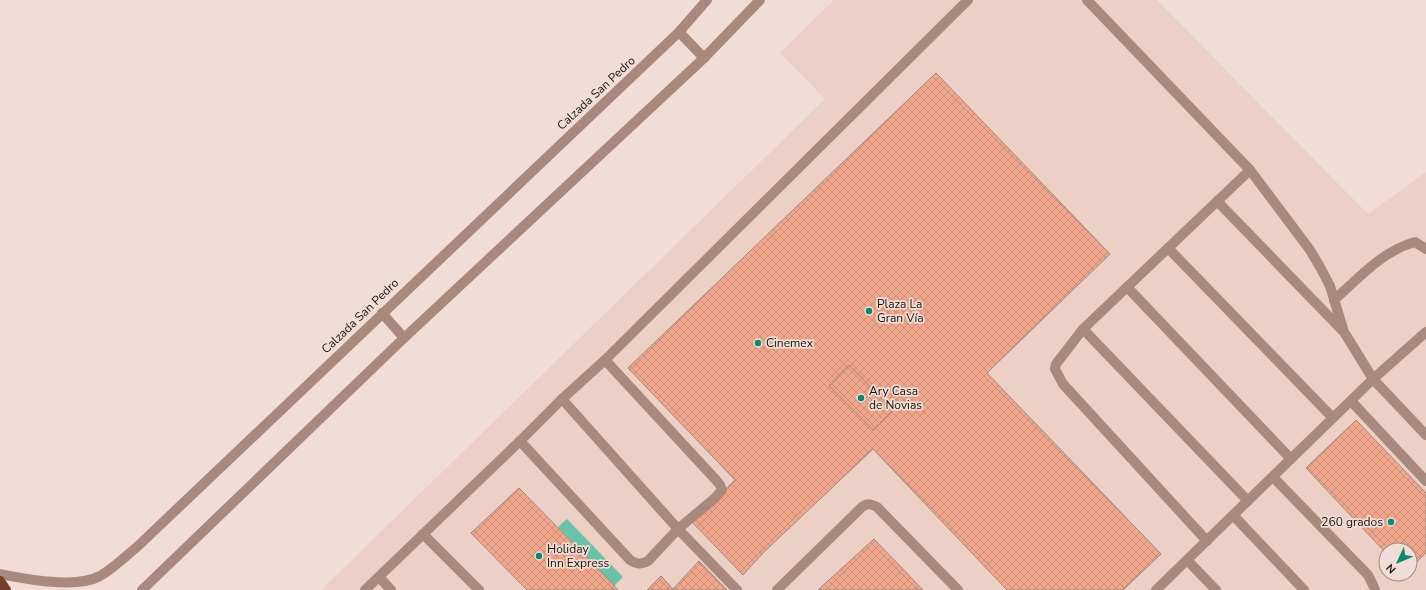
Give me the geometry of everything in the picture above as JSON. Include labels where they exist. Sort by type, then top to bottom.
[{"type":"main road","points":[[0,581],[6,590]]},
{"type":"street","name":"Calzada San Pedro","points":[[0,574],[34,580],[88,586],[118,563],[138,546],[679,32],[707,0]]},
{"type":"street","points":[[142,590],[404,338],[704,58],[760,0]]},
{"type":"street","points":[[364,590],[562,399],[605,360],[968,0]]},
{"type":"street","points":[[1087,0],[1250,170],[1310,250],[1330,286],[1344,332]]},
{"type":"street","points":[[679,32],[704,58]]},
{"type":"street","points":[[1207,541],[1064,384],[1058,377],[1055,370],[1056,364],[1083,329],[1250,170]]},
{"type":"street","points":[[1217,201],[1344,332],[1373,379],[1426,435]]},
{"type":"street","points":[[1334,300],[1379,260],[1395,249],[1415,242],[1426,249]]},
{"type":"street","points":[[1168,248],[1333,418]]},
{"type":"street","points":[[1127,287],[1291,459]]},
{"type":"street","points":[[382,313],[404,338]]},
{"type":"street","points":[[1083,329],[1248,501]]},
{"type":"street","points":[[1156,590],[1373,379],[1426,332]]},
{"type":"street","points":[[520,441],[630,560],[638,564],[648,561],[678,529],[715,498],[721,492],[722,487],[605,360]]},
{"type":"street","points":[[562,399],[678,529],[737,590]]},
{"type":"street","points":[[1351,401],[1426,481]]},
{"type":"street","points":[[1273,477],[1368,575],[1374,585],[1375,590]]},
{"type":"street","points":[[777,590],[862,507],[867,504],[872,504],[877,507],[958,590]]},
{"type":"street","points":[[1233,515],[1304,590]]},
{"type":"street","points":[[423,534],[479,590]]},
{"type":"street","points":[[1187,560],[1216,590]]},
{"type":"street","points":[[378,577],[392,590]]},
{"type":"shaded area","points":[[834,0],[1157,0],[1368,214],[1426,172],[1426,590],[321,590],[825,99],[780,53]]},
{"type":"shaded area","points":[[567,519],[623,577],[614,586],[558,527]]},
{"type":"building","name":"Plaza La Gran Vía","points":[[936,73],[1110,254],[987,373],[1161,554],[1123,590],[1007,590],[873,449],[764,552],[743,575],[692,522],[735,480],[628,368]]},
{"type":"building","name":"Ary Casa de Novias","points":[[849,365],[893,410],[873,430],[829,386]]},
{"type":"building","name":"260 grados","points":[[1356,420],[1426,493],[1426,553],[1418,560],[1418,542],[1378,542],[1378,544],[1306,468]]},
{"type":"building","name":"Holiday Inn Express","points":[[519,488],[618,590],[527,590],[471,533]]},
{"type":"building","points":[[874,539],[923,590],[818,590]]},
{"type":"building","points":[[699,561],[727,590],[647,590],[661,576],[673,589]]},
{"type":"place","name":"Plaza La Gran Vía","points":[[869,311]]},
{"type":"place","name":"Cinemex","points":[[758,343]]},
{"type":"place","name":"Ary Casa de Novias","points":[[861,398]]},
{"type":"place","name":"260 grados","points":[[1391,522]]},
{"type":"place","name":"Holiday Inn Express","points":[[539,556]]}]
